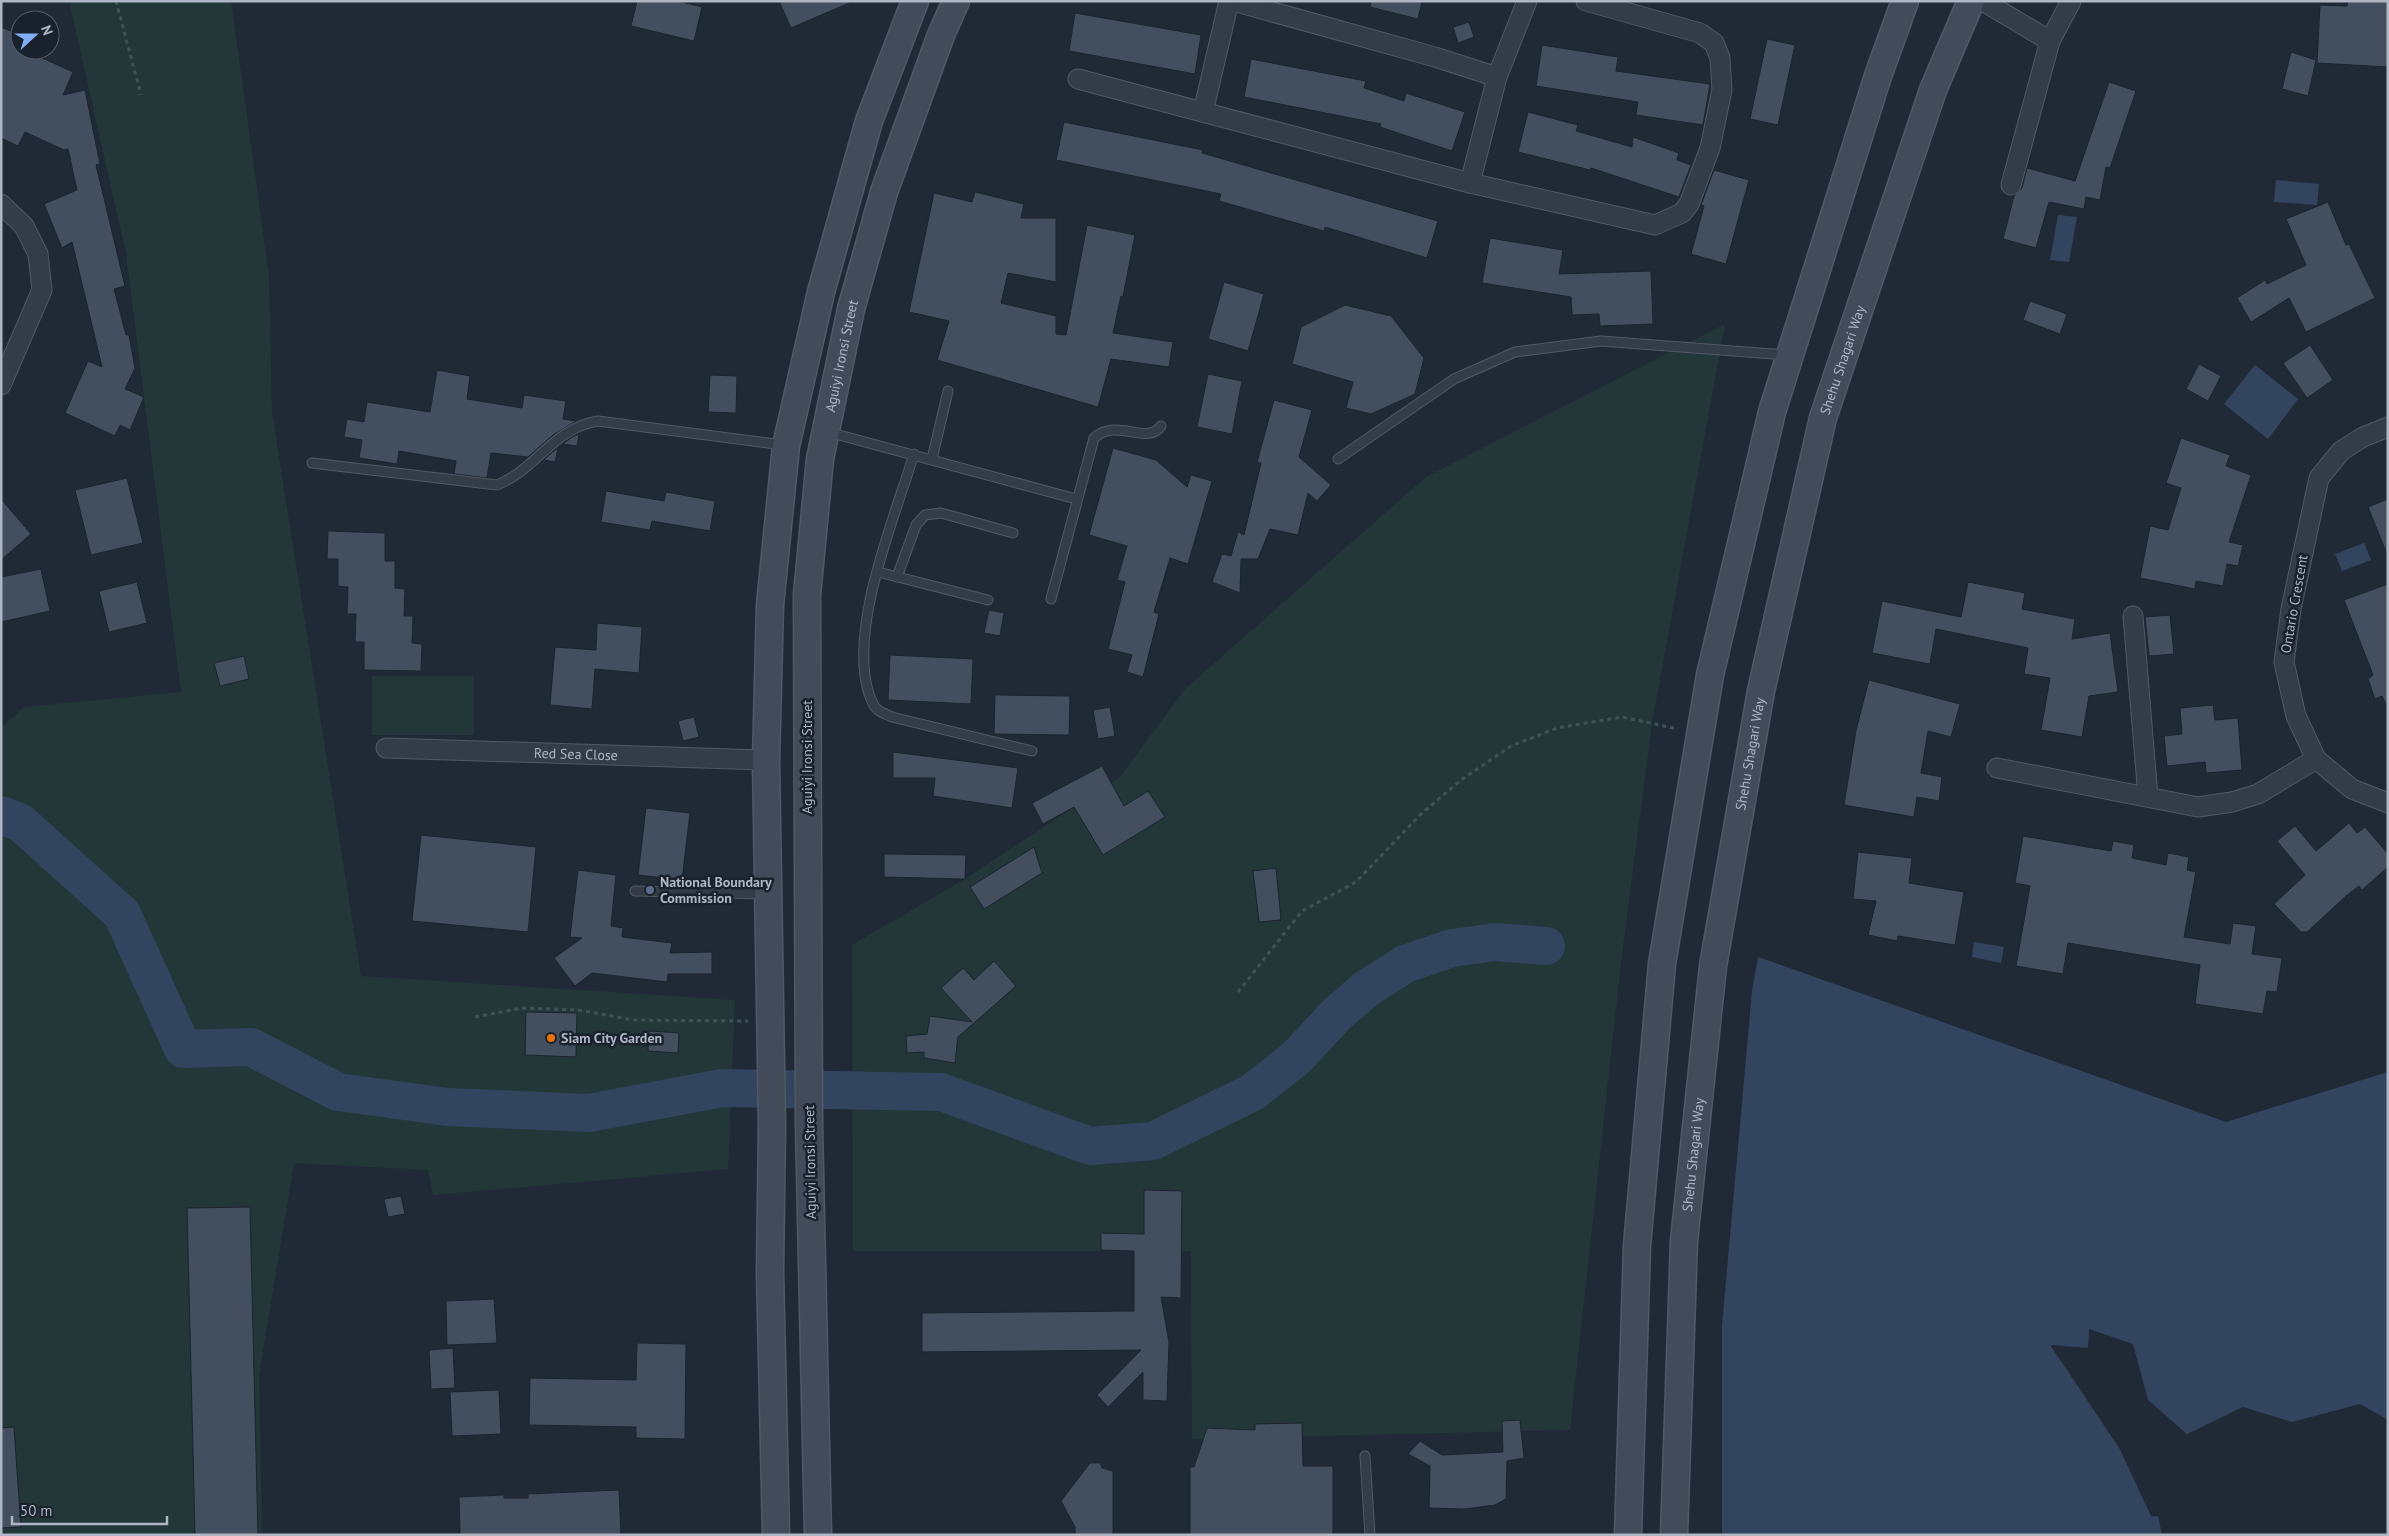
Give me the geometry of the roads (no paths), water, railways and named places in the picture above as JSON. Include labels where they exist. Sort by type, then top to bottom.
[{"type":"main road","points":[[776,1535],[770,1270],[772,1125],[766,760],[770,605],[786,446],[821,292],[869,121],[915,1]]},
{"type":"main road","name":"Aguiyi Ironsi Street","points":[[818,1535],[808,1125],[807,595],[820,459],[851,309],[884,192],[941,35],[956,1]]},
{"type":"main road","points":[[1628,1535],[1637,1246],[1662,964],[1710,675],[1769,422],[1878,76],[1906,1]]},
{"type":"main road","name":"Shehu Shagari Way","points":[[1674,1535],[1686,1221],[1713,966],[1761,691],[1823,418],[1933,90],[1971,1]]},
{"type":"street","points":[[1203,112],[1231,1],[1435,57],[1497,77]]},
{"type":"street","points":[[1470,183],[1497,77],[1526,1]]},
{"type":"street","points":[[1078,79],[1470,183],[1655,225],[1682,213],[1690,204],[1710,148],[1722,90],[1720,58],[1714,43],[1700,33],[1586,1]]},
{"type":"street","points":[[1983,1],[2050,41]]},
{"type":"street","points":[[2011,185],[2050,41],[2071,1]]},
{"type":"street","points":[[1,204],[24,226],[38,254],[42,290],[1,385]]},
{"type":"street","name":"Ontario Crescent","points":[[2388,427],[2362,437],[2341,451],[2319,478],[2291,609],[2284,662],[2296,716],[2316,759],[2352,789],[2388,803]]},
{"type":"street","points":[[2133,616],[2148,797]]},
{"type":"street","name":"Red Sea Close","points":[[386,748],[766,760]]},
{"type":"street","points":[[1996,768],[2198,807],[2232,802],[2258,794],[2316,759]]},
{"type":"lane","points":[[1338,459],[1454,379],[1515,352],[1601,341],[1790,355]]},
{"type":"lane","points":[[932,459],[948,391]]},
{"type":"lane","points":[[312,463],[497,485],[510,480],[565,433],[581,424],[598,421],[786,446]]},
{"type":"lane","points":[[1051,599],[1094,438],[1102,430],[1113,428],[1150,434],[1157,432],[1161,426]]},
{"type":"lane","points":[[826,431],[1076,500]]},
{"type":"lane","points":[[914,454],[878,572],[863,632],[862,660],[865,682],[871,700],[877,710],[892,717],[1032,751]]},
{"type":"lane","points":[[897,577],[916,525],[925,515],[942,513],[1013,533]]},
{"type":"lane","points":[[878,572],[988,600]]},
{"type":"lane","points":[[635,891],[769,894]]},
{"type":"lane","points":[[1365,1456],[1370,1535]]},
{"type":"water","points":[[2276,180],[2319,184],[2317,205],[2274,202]]},
{"type":"water","points":[[2058,215],[2077,217],[2069,262],[2050,260]]},
{"type":"water","points":[[2255,365],[2298,399],[2268,439],[2224,404]]},
{"type":"water","points":[[2364,543],[2371,560],[2342,571],[2335,554]]},
{"type":"water","points":[[1974,942],[2004,947],[2001,963],[1972,957]]},
{"type":"water","points":[[1758,957],[2226,1122],[2388,1072],[2388,1420],[2360,1404],[2292,1422],[2243,1407],[2187,1434],[2148,1400],[2133,1344],[2089,1329],[2088,1348],[2051,1345],[2042,1382],[2048,1408],[2083,1410],[2112,1477],[2123,1519],[2158,1516],[2162,1535],[1722,1535],[1722,1326],[1752,991]]},
{"type":"waterway","points":[[1,815],[21,823],[122,914],[183,1049],[251,1047],[338,1092],[448,1107],[589,1113],[722,1088],[941,1092],[1090,1146],[1153,1141],[1253,1092],[1296,1058],[1337,1014],[1366,989],[1405,964],[1452,948],[1496,942],[1546,946]]},
{"type":"waterway","points":[[2013,1332],[2024,1340],[2103,1458],[2139,1535]]},
{"type":"place","name":"National Boundary Commission","points":[[650,890]]},
{"type":"place","name":"Siam City Garden","points":[[551,1038]]}]
